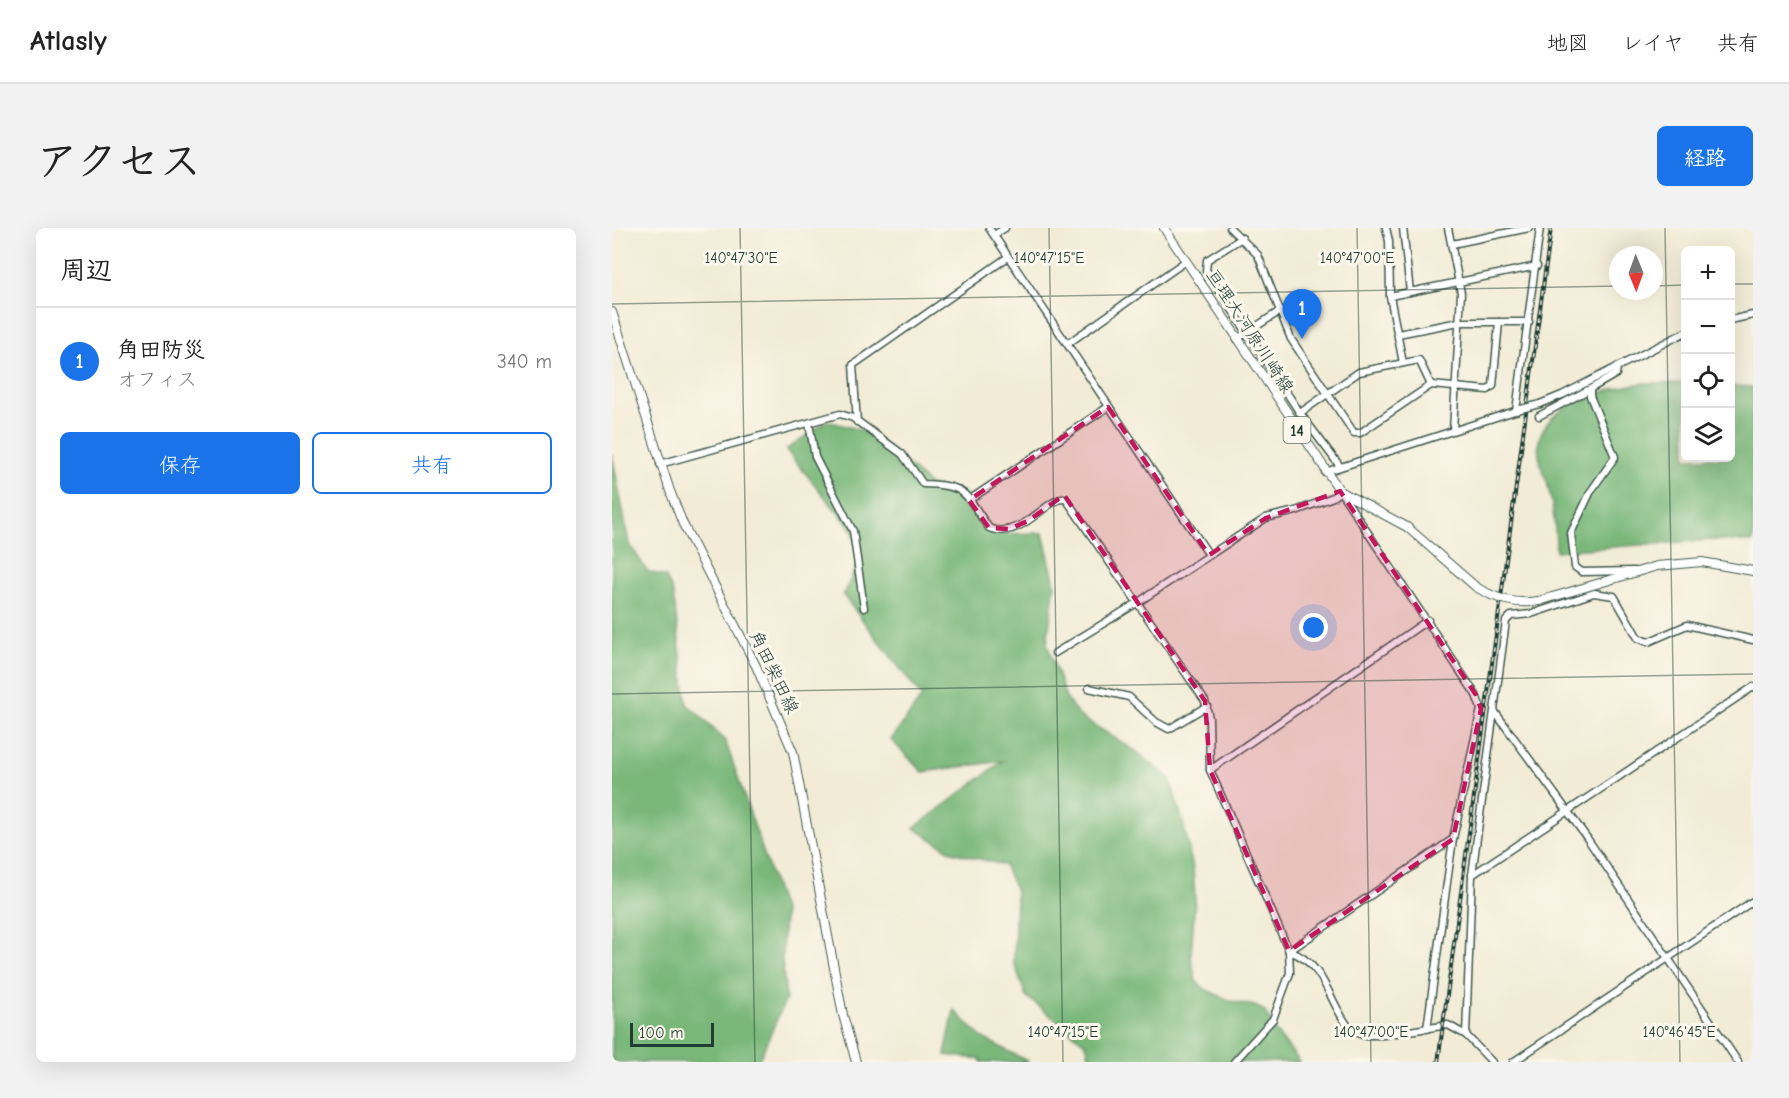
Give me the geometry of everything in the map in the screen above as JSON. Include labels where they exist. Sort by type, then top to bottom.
[{"type":"main road","name":"亘理大河原川崎線","points":[[1164,228],[1237,339],[1332,469],[1340,491],[1407,527],[1476,587],[1502,600],[1527,603],[1635,571],[1702,562],[1753,571]]},
{"type":"main road","name":"角田柴田線","points":[[612,312],[660,464],[683,524],[756,666],[794,752],[843,1015],[856,1062]]},
{"type":"street","points":[[989,228],[1209,555]]},
{"type":"street","points":[[994,236],[1005,228]]},
{"type":"street","points":[[1230,228],[1258,255],[1291,339],[1354,433],[1360,433],[1431,385],[1488,390],[1493,386],[1499,322]]},
{"type":"street","points":[[1386,228],[1389,241],[1390,296],[1403,363]]},
{"type":"street","points":[[1403,228],[1410,292]]},
{"type":"street","points":[[1448,228],[1459,282],[1453,430]]},
{"type":"street","points":[[1452,244],[1501,231],[1530,228]]},
{"type":"street","points":[[1518,410],[1540,228]]},
{"type":"street","points":[[1242,238],[1208,260],[1205,266],[1246,333],[1300,413],[1332,469],[1539,404],[1562,395],[1681,335]]},
{"type":"street","points":[[857,423],[854,365],[1008,257]]},
{"type":"street","points":[[1067,344],[1186,261]]},
{"type":"street","points":[[1390,296],[1537,266]]},
{"type":"street","points":[[1237,339],[1280,311]]},
{"type":"street","points":[[1735,319],[1753,315]]},
{"type":"street","points":[[1398,334],[1459,322],[1529,322]]},
{"type":"street","points":[[1300,413],[1359,372],[1419,360],[1431,385]]},
{"type":"street","points":[[1539,416],[1616,374],[1617,367]]},
{"type":"street","points":[[1590,389],[1590,396],[1615,457],[1591,491],[1571,533],[1575,567],[1582,572],[1635,571]]},
{"type":"street","points":[[969,500],[1108,407]]},
{"type":"street","points":[[660,464],[840,414],[853,418],[902,454],[923,484],[950,484],[963,492],[989,528],[995,531],[1009,530],[1028,521],[1059,499],[1066,499],[1207,706],[1210,770],[1289,951],[1290,974],[1273,1019],[1234,1062]]},
{"type":"street","points":[[809,423],[814,457],[853,531],[864,608]]},
{"type":"street","points":[[1055,652],[1137,603],[1266,518],[1296,511],[1334,497],[1340,491],[1428,620],[1476,695],[1481,710],[1453,839],[1427,1029]]},
{"type":"street","points":[[1466,1035],[1472,874],[1506,621],[1511,616],[1531,614],[1594,593],[1614,596],[1638,638],[1642,641],[1648,642],[1687,625],[1753,640]]},
{"type":"street","points":[[1210,770],[1428,620]]},
{"type":"street","points":[[1472,874],[1753,687]]},
{"type":"street","points":[[1089,688],[1129,697],[1156,722],[1169,729],[1207,706]]},
{"type":"street","points":[[1495,712],[1566,813],[1587,838],[1738,1062]]},
{"type":"street","points":[[1289,951],[1453,839]]},
{"type":"street","points":[[1513,1062],[1753,901]]},
{"type":"street","points":[[1289,951],[1296,954],[1318,973],[1352,1031],[1372,1036],[1448,1026],[1466,1035],[1492,1062]]},
{"type":"highlighted area","points":[[1108,407],[1209,555],[1266,518],[1340,491],[1476,695],[1481,709],[1453,839],[1289,951],[1210,770],[1205,701],[1064,495],[1028,521],[1009,529],[989,528],[969,500]]},
{"type":"green space","points":[[1645,383],[1681,383],[1681,462],[1735,462],[1735,386],[1753,387],[1753,542],[1711,540],[1556,551],[1552,508],[1539,455],[1540,438],[1547,424],[1559,412],[1575,402],[1612,389]]},
{"type":"green space","points":[[827,421],[872,433],[930,485],[966,494],[995,534],[1043,533],[1055,584],[1047,644],[1066,698],[1079,716],[1136,751],[1170,779],[1183,822],[1193,868],[1195,898],[1191,957],[1196,981],[1205,989],[1230,1001],[1255,1006],[1265,1011],[1276,1032],[1300,1062],[1091,1062],[1086,1044],[1026,996],[1014,962],[1016,892],[1004,865],[952,852],[914,828],[1003,761],[923,772],[891,740],[922,697],[843,595],[860,560],[853,531],[786,450]]},
{"type":"green space","points":[[612,454],[629,543],[647,571],[666,577],[673,593],[687,704],[725,740],[784,913],[782,959],[786,999],[758,1062],[612,1062]]},
{"type":"green space","points":[[954,1010],[981,1037],[1029,1062],[981,1062],[981,1059],[945,1055]]},
{"type":"railway","points":[[1438,1062],[1551,228]]},
{"type":"place","name":"角田防災","points":[[1302,339]]}]
